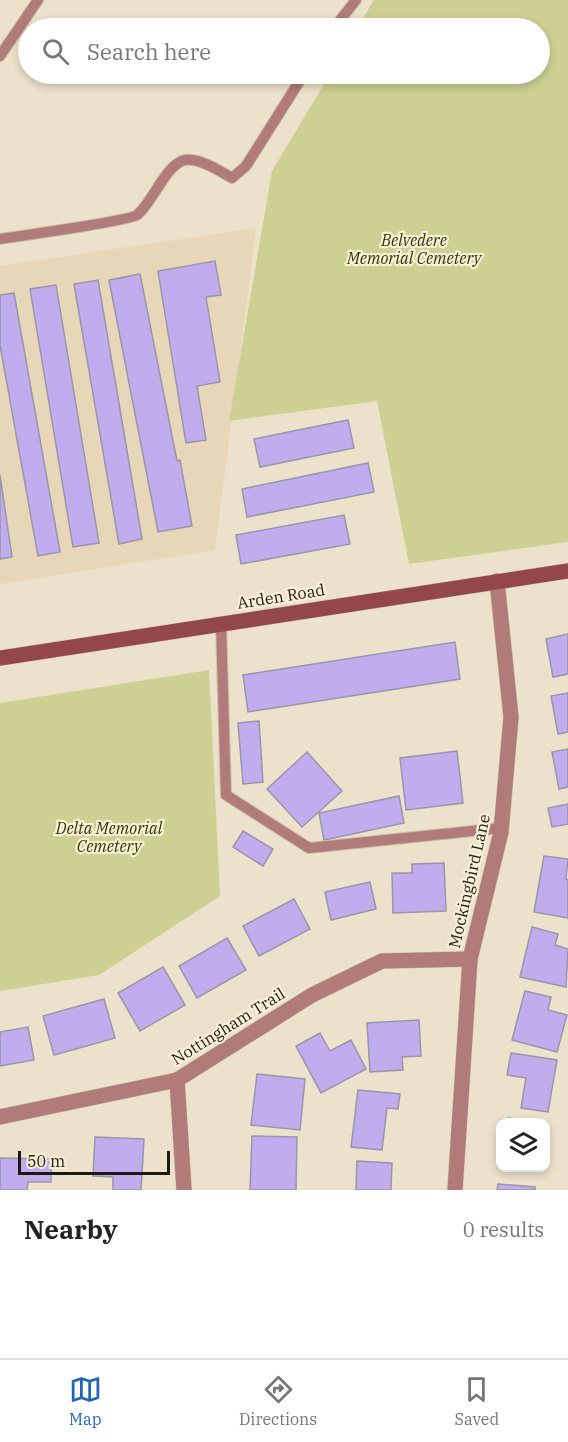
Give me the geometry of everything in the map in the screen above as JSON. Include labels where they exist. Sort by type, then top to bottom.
[{"type":"main road","name":"Arden Road","points":[[0,658],[568,571]]},
{"type":"street","name":"Mockingbird Lane","points":[[455,1190],[470,959],[501,828],[512,717],[497,581]]},
{"type":"street","name":"Nottingham Trail","points":[[0,1117],[177,1080],[312,995],[382,961],[470,959]]},
{"type":"street","points":[[177,1080],[184,1190]]},
{"type":"lane","points":[[26,18],[38,0]]},
{"type":"lane","points":[[342,18],[356,0]]},
{"type":"lane","points":[[0,56],[18,29]]},
{"type":"lane","points":[[0,239],[135,217],[153,197],[172,166],[186,160],[210,166],[232,178],[246,166],[298,84]]},
{"type":"lane","points":[[221,624],[226,795],[309,848],[501,828]]},
{"type":"shaded area","points":[[256,228],[215,550],[0,584],[0,266]]},
{"type":"green space","name":"Belvedere Memorial Cemetery","points":[[374,0],[568,0],[568,542],[409,564],[377,401],[229,421],[272,171],[324,84],[550,84],[550,18],[363,18]]},
{"type":"green space","name":"Delta Memorial Cemetery","points":[[209,670],[220,896],[99,975],[0,991],[0,703]]},
{"type":"building","points":[[215,261],[221,295],[206,297],[220,382],[197,386],[206,440],[186,443],[158,271]]},
{"type":"building","points":[[140,274],[192,526],[158,532],[109,280]]},
{"type":"building","points":[[98,280],[142,539],[119,544],[74,284]]},
{"type":"building","points":[[56,285],[99,543],[73,547],[30,289]]},
{"type":"building","points":[[14,293],[60,552],[38,556],[0,345],[0,295]]},
{"type":"building","points":[[348,420],[354,448],[260,467],[254,439]]},
{"type":"building","points":[[368,463],[374,492],[247,517],[242,489]]},
{"type":"building","points":[[0,475],[12,557],[0,559]]},
{"type":"building","points":[[344,515],[350,544],[241,564],[236,535]]},
{"type":"building","points":[[568,634],[568,674],[553,677],[546,639]]},
{"type":"building","points":[[455,642],[460,679],[248,712],[243,675]]},
{"type":"building","points":[[568,693],[568,732],[558,734],[551,696]]},
{"type":"building","points":[[259,721],[263,782],[243,784],[238,723]]},
{"type":"building","points":[[568,749],[568,787],[559,789],[552,752]]},
{"type":"building","points":[[457,751],[463,803],[406,810],[400,758]]},
{"type":"building","points":[[307,752],[342,791],[302,827],[267,789]]},
{"type":"building","points":[[399,796],[404,823],[324,840],[319,813]]},
{"type":"building","points":[[568,804],[568,824],[552,827],[548,808]]},
{"type":"building","points":[[243,831],[273,849],[263,866],[233,847]]},
{"type":"building","points":[[544,856],[568,859],[566,879],[568,880],[568,918],[534,912]]},
{"type":"building","points":[[444,863],[446,911],[393,913],[392,873],[412,873],[412,864]]},
{"type":"building","points":[[370,882],[376,909],[331,920],[325,892]]},
{"type":"building","points":[[294,899],[310,929],[259,956],[243,926]]},
{"type":"building","points":[[532,927],[558,934],[555,945],[568,949],[566,987],[520,977]]},
{"type":"building","points":[[227,938],[246,970],[197,998],[179,966]]},
{"type":"building","points":[[163,967],[185,1005],[140,1031],[118,993]]},
{"type":"building","points":[[525,991],[551,997],[548,1010],[567,1015],[557,1052],[512,1040]]},
{"type":"building","points":[[104,999],[115,1038],[54,1055],[43,1016]]},
{"type":"building","points":[[419,1020],[421,1056],[402,1057],[403,1070],[370,1072],[367,1023]]},
{"type":"building","points":[[28,1027],[34,1060],[0,1066],[0,1032]]},
{"type":"building","points":[[320,1033],[330,1051],[351,1040],[366,1069],[321,1093],[296,1046]]},
{"type":"building","points":[[511,1053],[557,1060],[548,1112],[521,1108],[526,1078],[507,1075]]},
{"type":"building","points":[[257,1074],[305,1079],[300,1130],[251,1125]]},
{"type":"building","points":[[358,1090],[400,1094],[398,1109],[387,1108],[382,1150],[351,1147]]},
{"type":"building","points":[[252,1136],[297,1137],[296,1190],[250,1190]]},
{"type":"building","points":[[95,1137],[144,1139],[141,1190],[113,1190],[113,1177],[93,1176]]},
{"type":"building","points":[[0,1158],[51,1159],[51,1182],[28,1182],[27,1190],[0,1190]]},
{"type":"building","points":[[357,1161],[392,1163],[391,1190],[356,1190]]},
{"type":"building","points":[[498,1184],[535,1187],[535,1190],[497,1190]]}]
